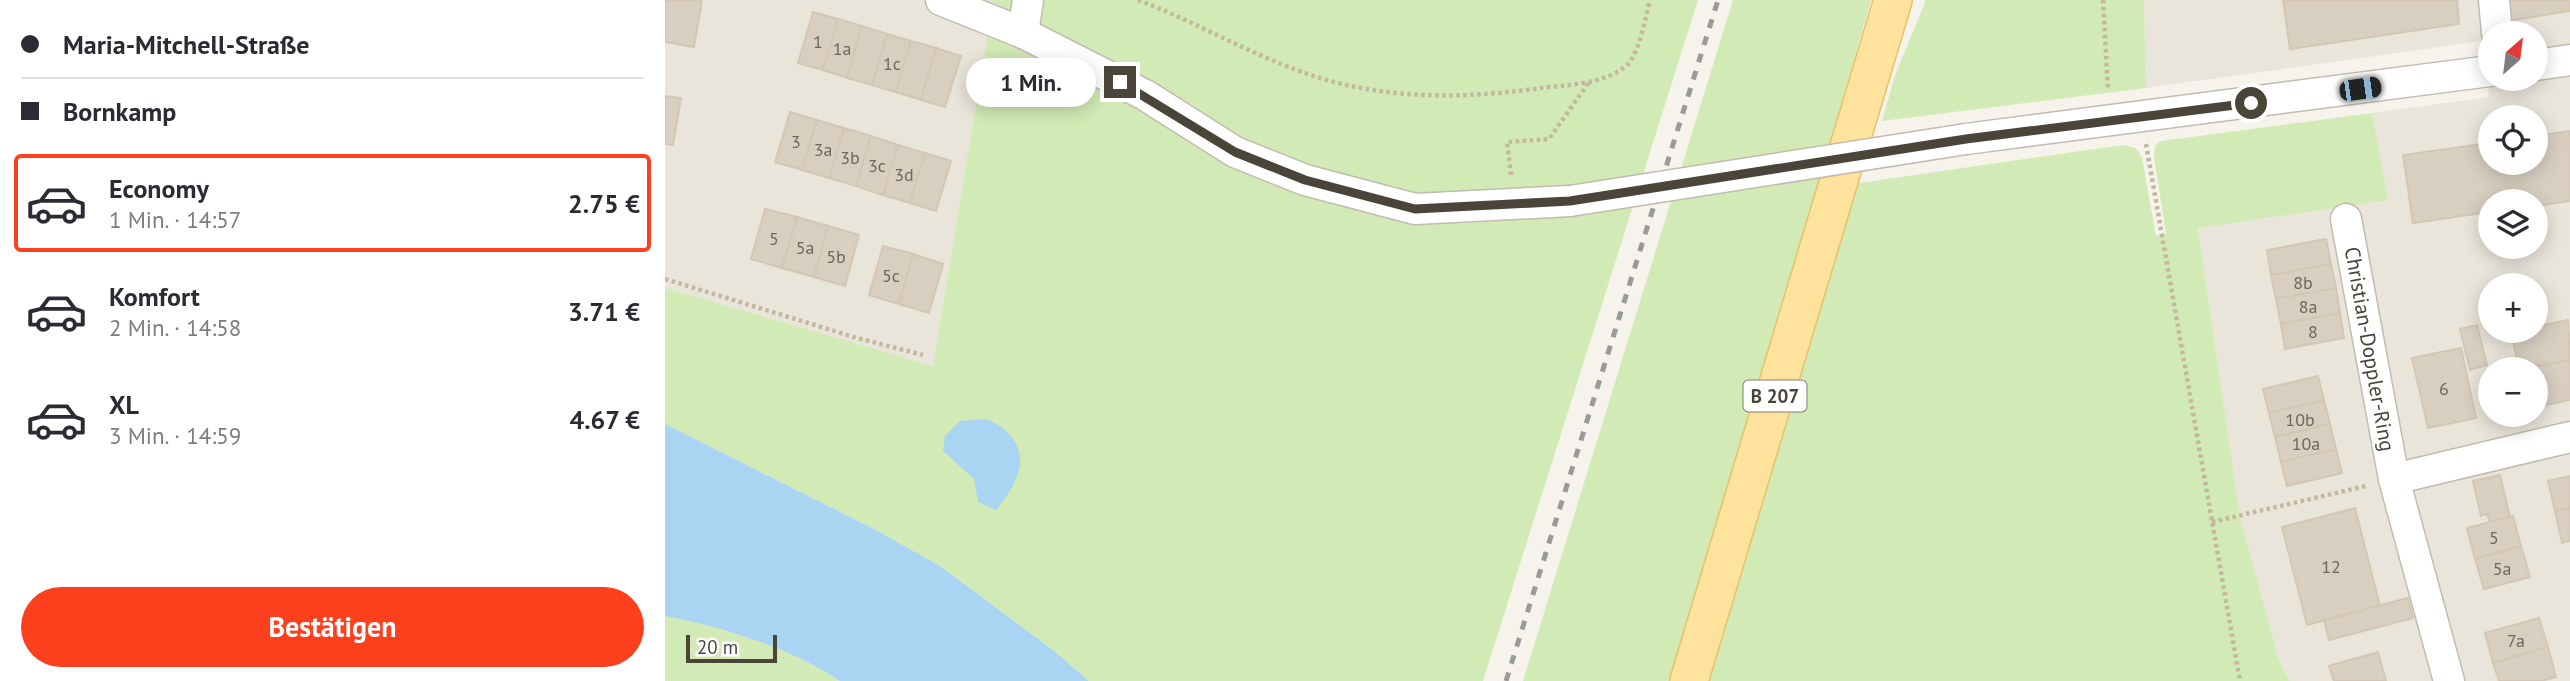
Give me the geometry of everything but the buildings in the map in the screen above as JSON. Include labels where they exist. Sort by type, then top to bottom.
[{"type":"main road","name":"B 207","points":[[1689,681],[1893,0]]},
{"type":"street","points":[[940,0],[1023,33],[1145,94],[1235,152],[1305,180],[1415,209],[1570,201],[1966,139],[2478,73]]},
{"type":"street","points":[[1023,33],[1028,0]]},
{"type":"street","points":[[2494,0],[2496,21]]},
{"type":"street","points":[[2548,63],[2570,60]]},
{"type":"street","name":"Christian-Doppler-Ring","points":[[2346,219],[2394,479],[2449,681]]},
{"type":"street","name":"Christian-Doppler-Ring","points":[[2394,479],[2570,437]]},
{"type":"path","points":[[1138,0],[1294,69],[1348,86],[1394,95],[1423,97],[1530,90],[1589,82],[1628,64],[1650,0]]},
{"type":"path","points":[[2103,0],[2110,120]]},
{"type":"path","points":[[1512,183],[1507,142],[1549,139],[1589,82]]},
{"type":"path","points":[[2142,117],[2240,681]]},
{"type":"path","points":[[665,279],[857,338],[923,355]]},
{"type":"path","points":[[2212,522],[2394,479]]},
{"type":"shaded area","points":[[665,0],[993,0],[933,367],[665,288]]},
{"type":"shaded area","points":[[2144,0],[2570,0],[2570,681],[2289,681],[2278,657],[2240,517],[2198,227],[2387,200],[2372,113],[2489,97],[2488,91],[2548,91],[2548,21],[2478,21],[2478,42],[2146,88]]},
{"type":"green space","points":[[993,0],[1698,0],[1483,681],[1089,681],[1053,650],[940,566],[876,530],[665,424],[665,288],[933,366]]},
{"type":"green space","points":[[1733,0],[1871,0],[1817,189],[2123,145],[2136,148],[2142,158],[2156,236],[2166,234],[2154,157],[2155,146],[2161,141],[2372,113],[2388,200],[2198,228],[2240,517],[2278,657],[2289,681],[1523,681]]},
{"type":"green space","points":[[1926,0],[2144,0],[2146,88],[1882,121],[1895,75]]},
{"type":"green space","points":[[665,616],[756,640],[799,658],[840,681],[665,681]]},
{"type":"water","points":[[987,419],[1012,438],[1018,448],[1020,460],[1013,485],[996,510],[978,502],[974,479],[943,451],[945,436],[960,421]]},
{"type":"water","points":[[665,424],[876,530],[940,566],[1053,650],[1089,681],[840,681],[799,658],[756,640],[665,616]]},
{"type":"railway","points":[[1506,681],[1718,0]]},
{"type":"route","points":[[1120,82],[1145,94],[1235,152],[1305,180],[1415,209],[1570,201],[1966,139],[2251,103]]}]
